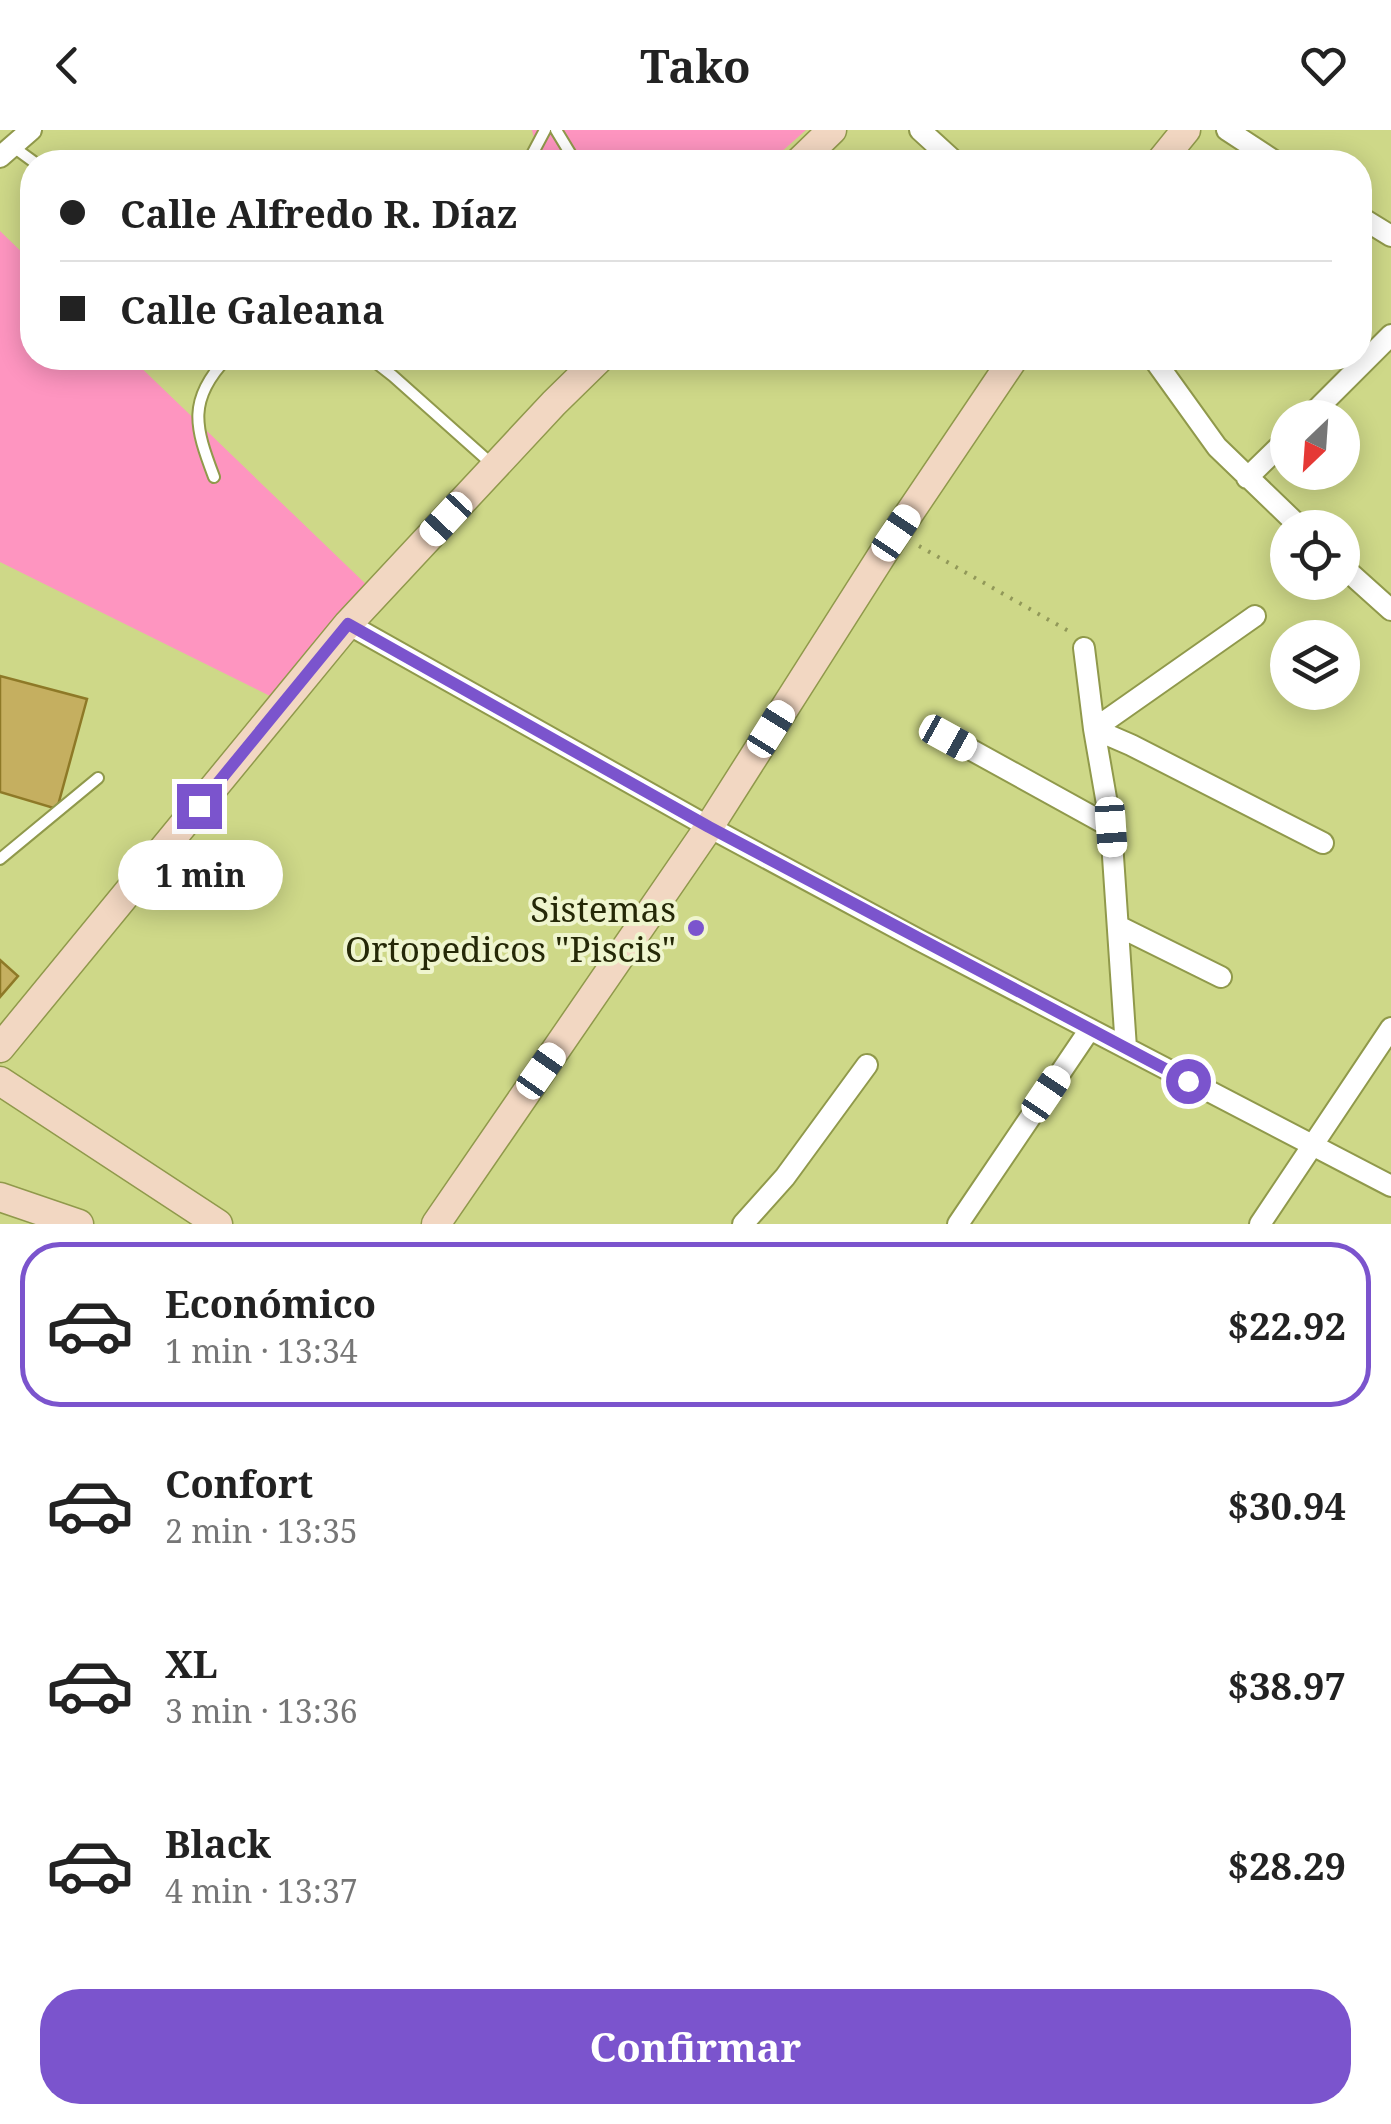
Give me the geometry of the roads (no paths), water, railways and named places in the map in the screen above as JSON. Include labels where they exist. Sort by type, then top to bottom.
[{"type":"main road","points":[[811,150],[832,130]]},
{"type":"main road","points":[[1170,150],[1186,130]]},
{"type":"main road","points":[[0,1048],[348,624],[588,370]]},
{"type":"main road","points":[[436,1224],[709,827],[896,533],[1006,370]]},
{"type":"main road","points":[[0,1081],[212,1222]]},
{"type":"main road","points":[[0,1197],[78,1224]]},
{"type":"street","points":[[6,152],[31,130]]},
{"type":"street","points":[[920,130],[942,150]]},
{"type":"street","points":[[1226,130],[1257,150]]},
{"type":"street","points":[[1372,354],[1391,335]]},
{"type":"street","points":[[1162,370],[1216,447],[1282,510]]},
{"type":"street","points":[[1326,400],[1356,370]]},
{"type":"street","points":[[1247,478],[1270,456]]},
{"type":"street","points":[[1360,582],[1391,610]]},
{"type":"street","points":[[1094,729],[1254,616]]},
{"type":"street","points":[[348,624],[709,827],[1391,1186]]},
{"type":"street","points":[[1084,648],[1111,827],[1126,1048]]},
{"type":"street","points":[[1094,729],[1131,744],[1323,844]]},
{"type":"street","points":[[948,738],[1111,827]]},
{"type":"street","points":[[1118,926],[1221,978]]},
{"type":"street","points":[[1260,1224],[1391,1028]]},
{"type":"street","points":[[958,1224],[1090,1030]]},
{"type":"street","points":[[744,1224],[785,1177],[867,1065]]},
{"type":"lane","points":[[214,477],[200,439],[198,403],[216,370]]},
{"type":"lane","points":[[385,370],[495,466]]},
{"type":"lane","points":[[0,859],[98,778]]},
{"type":"place","name":"Sistemas Ortopedicos \"Piscis\"","points":[[696,928]]}]
